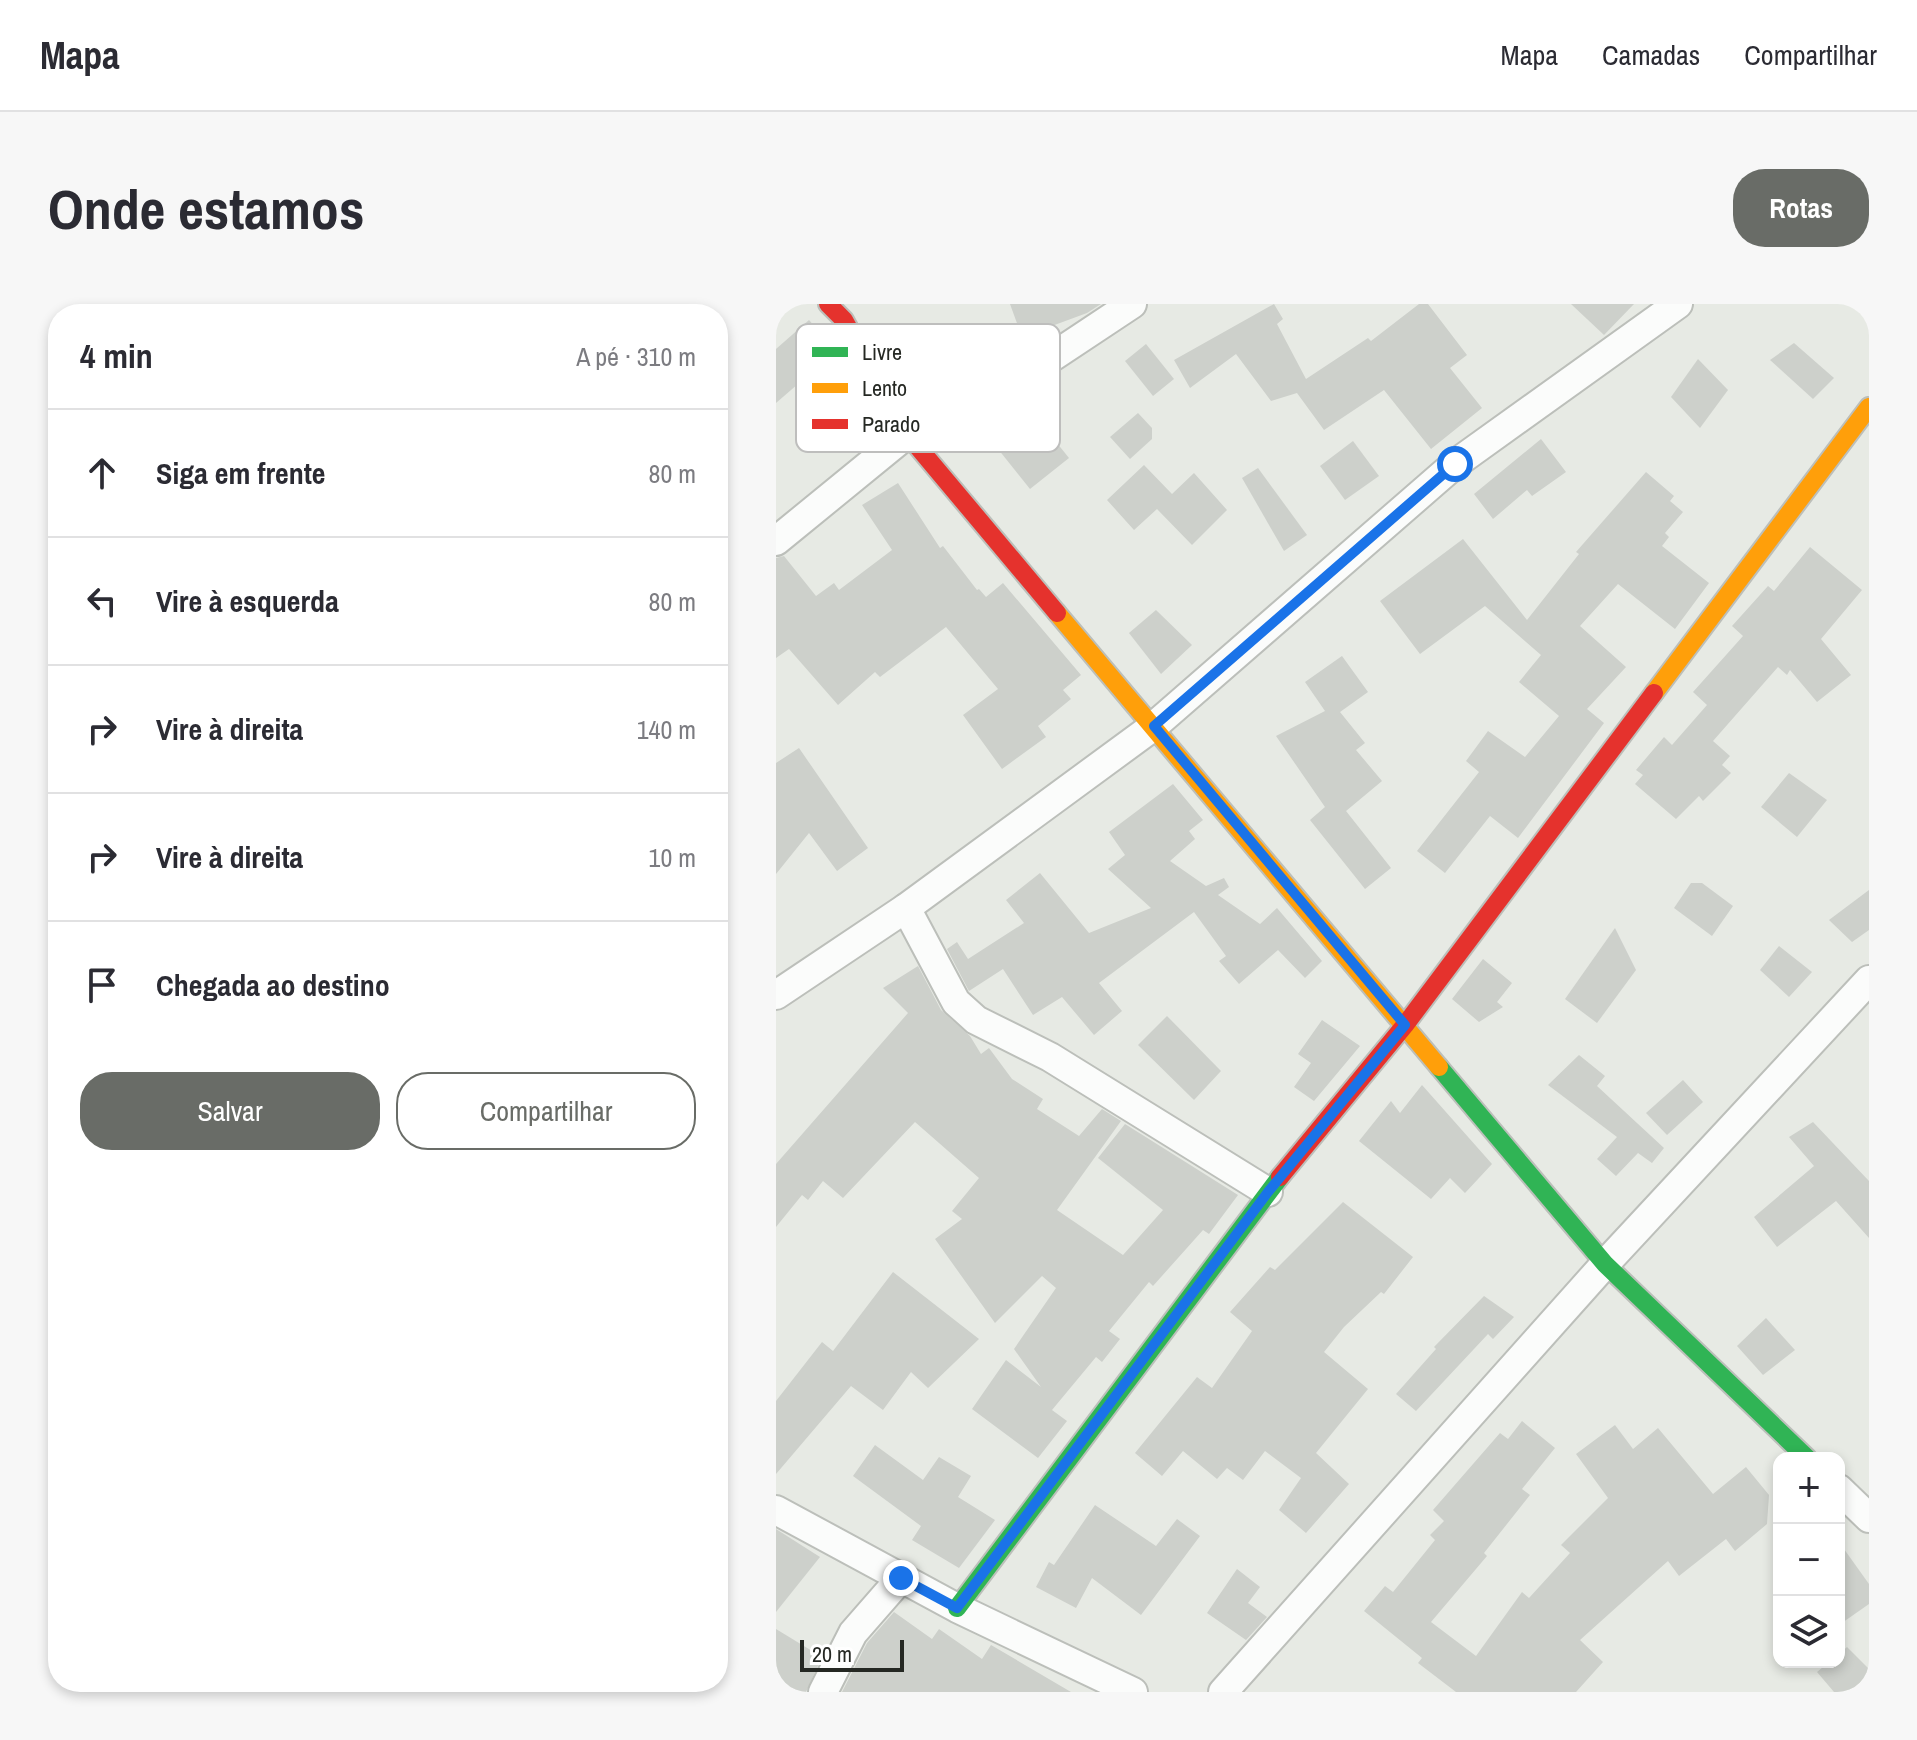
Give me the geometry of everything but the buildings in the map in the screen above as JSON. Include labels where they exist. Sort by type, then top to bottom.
[{"type":"street","points":[[828,304],[846,324]]},
{"type":"street","points":[[1060,352],[1132,304]]},
{"type":"street","points":[[776,995],[906,908],[1154,726],[1455,464],[1678,304]]},
{"type":"street","points":[[957,1608],[1268,1192],[1405,1025],[1869,407]]},
{"type":"street","points":[[776,541],[885,452]]},
{"type":"street","points":[[922,452],[1605,1264],[1801,1452]]},
{"type":"street","points":[[906,908],[956,1002],[976,1020],[1050,1057],[1268,1192]]},
{"type":"street","points":[[1223,1692],[1605,1264],[1869,980]]},
{"type":"street","points":[[1845,1495],[1869,1518]]},
{"type":"street","points":[[776,1510],[957,1608],[1133,1692]]},
{"type":"street","points":[[823,1692],[853,1633],[901,1578]]},
{"type":"traffic: fast","points":[[1439,1067],[1605,1264],[1801,1452]]},
{"type":"traffic: fast","points":[[957,1608],[1280,1177]]},
{"type":"traffic: slow","points":[[1654,693],[1869,407]]},
{"type":"traffic: slow","points":[[1057,613],[1439,1067]]},
{"type":"traffic: jam","points":[[828,304],[846,324]]},
{"type":"traffic: jam","points":[[922,452],[1057,613]]},
{"type":"traffic: jam","points":[[1280,1177],[1405,1025],[1654,693]]},
{"type":"route","points":[[901,1578],[957,1608],[1268,1192],[1405,1025],[1154,726],[1455,464]]}]
